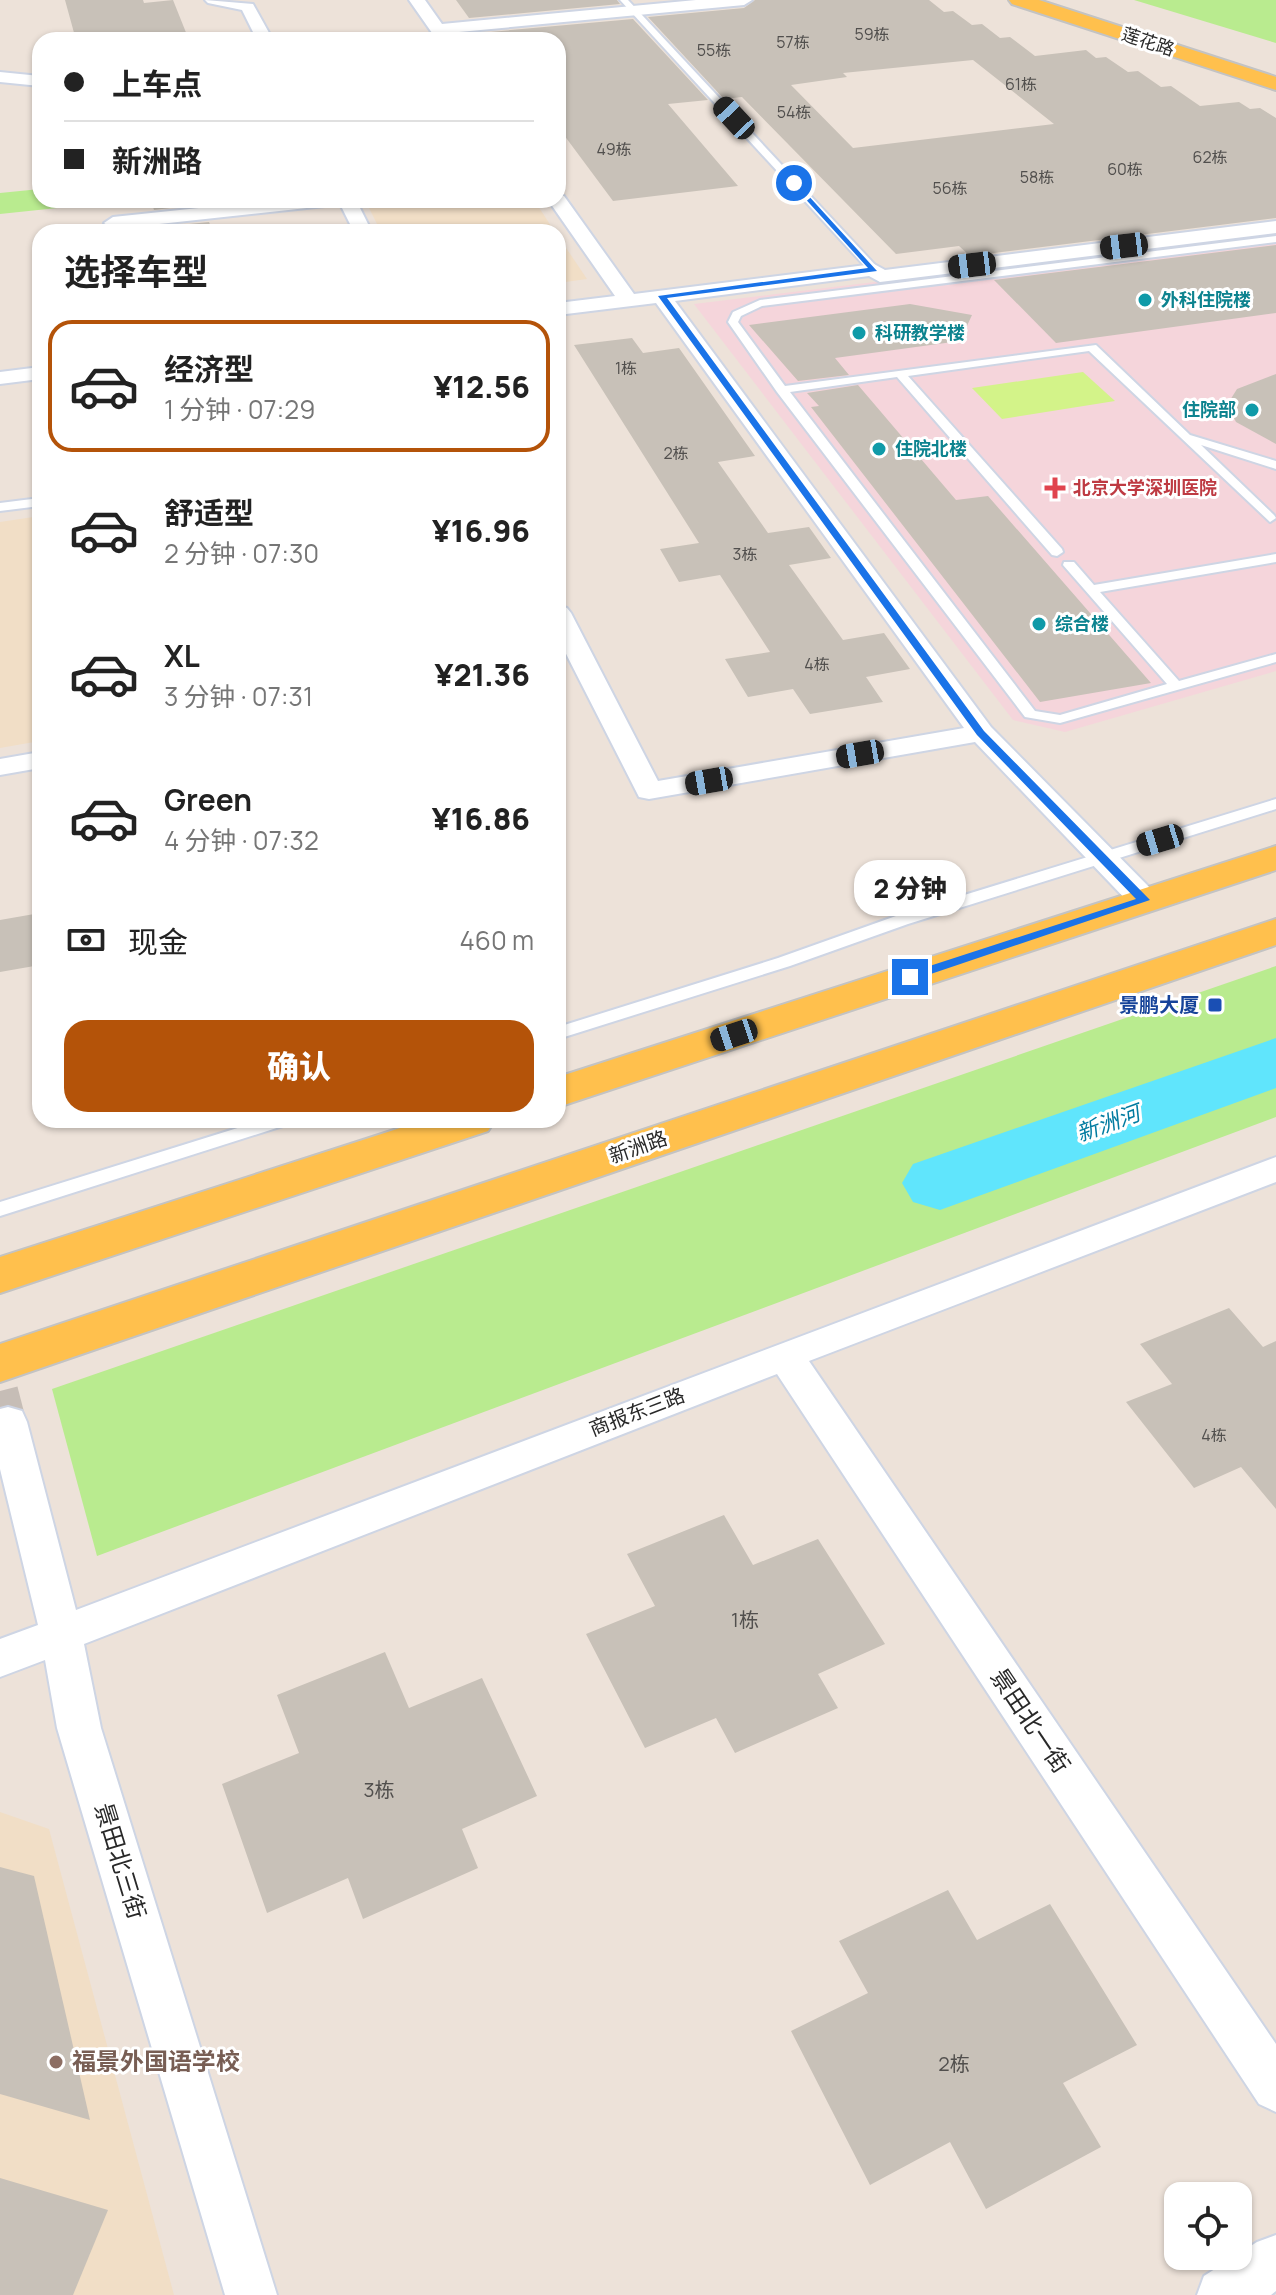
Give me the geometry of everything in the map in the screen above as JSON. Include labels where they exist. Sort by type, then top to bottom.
[{"type":"main road","name":"莲花路","points":[[1019,0],[1276,84]]},
{"type":"main road","points":[[566,1089],[1276,857]]},
{"type":"main road","name":"新洲路","points":[[0,1363],[1276,931]]},
{"type":"main road","points":[[1,1275],[449,1128]]},
{"type":"street","points":[[213,0],[248,7],[261,32]]},
{"type":"street","points":[[417,0],[441,32]]},
{"type":"street","points":[[455,32],[629,5],[744,0]]},
{"type":"street","points":[[0,77],[32,80]]},
{"type":"street","points":[[145,224],[265,208]]},
{"type":"street","points":[[563,208],[628,300]]},
{"type":"street","points":[[566,308],[874,270],[880,276],[1276,227]]},
{"type":"street","points":[[661,296],[981,733],[1144,900]]},
{"type":"street","points":[[0,378],[32,374]]},
{"type":"street","points":[[566,628],[649,791],[981,733]]},
{"type":"street","points":[[566,675],[588,671]]},
{"type":"street","points":[[0,767],[32,761]]},
{"type":"street","name":"商报东三路","points":[[0,1658],[1276,1169]]},
{"type":"street","name":"景田北一街","points":[[785,1355],[1276,2087]]},
{"type":"street","name":"景田北三街","points":[[8,1422],[61,1635],[79,1728],[251,2295]]},
{"type":"street","points":[[1223,2295],[1276,2261]]},
{"type":"lane","points":[[629,5],[874,270]]},
{"type":"lane","points":[[1276,239],[760,303],[737,314],[733,322],[781,390],[1030,714],[1060,719],[1276,658]]},
{"type":"lane","points":[[781,390],[1092,347],[1270,518]]},
{"type":"lane","points":[[900,374],[1057,552]]},
{"type":"lane","points":[[1185,436],[1276,465]]},
{"type":"lane","points":[[0,507],[32,503]]},
{"type":"lane","points":[[1090,590],[1276,558]]},
{"type":"lane","points":[[1069,565],[1176,686]]},
{"type":"lane","points":[[566,1030],[784,962],[902,920],[1276,804]]},
{"type":"lane","points":[[0,1209],[258,1128]]},
{"type":"shaded area","points":[[369,208],[539,208],[550,224],[377,224]]},
{"type":"shaded area","name":"北京大学深圳医院","points":[[1276,233],[1276,671],[1065,732],[1013,720],[694,304]]},
{"type":"shaded area","points":[[566,248],[587,279],[566,282]]},
{"type":"shaded area","points":[[32,517],[32,742],[0,748],[0,522]]},
{"type":"shaded area","name":"福景外国语学校","points":[[0,1812],[49,1829],[174,2295],[0,2295]]},
{"type":"green space","points":[[1134,0],[1276,0],[1276,43]]},
{"type":"green space","points":[[32,190],[32,208],[57,208],[0,214],[0,193]]},
{"type":"green space","points":[[1083,372],[1115,401],[1002,419],[972,388]]},
{"type":"green space","points":[[1276,966],[1276,1117],[97,1556],[52,1389]]},
{"type":"building","points":[[65,0],[143,0],[144,3],[173,0],[186,32],[74,32]]},
{"type":"building","points":[[456,0],[617,0],[620,4],[469,18]]},
{"type":"building","points":[[755,0],[929,0],[944,12],[953,11],[972,25],[982,24],[1000,38],[1010,37],[1035,56],[1086,50],[1096,58],[1106,57],[1128,72],[1138,71],[1161,87],[1171,86],[1200,106],[1239,102],[1250,109],[1260,108],[1276,118],[1276,218],[970,256],[959,246],[896,254],[742,97],[724,99],[648,17],[744,8]],"holes":[[[973,60],[1054,124],[853,148],[791,85],[847,77],[843,73]]]},
{"type":"building","points":[[633,19],[708,100],[668,104],[738,186],[613,201],[566,138],[566,32],[490,32]]},
{"type":"building","name":"外科住院楼","points":[[1276,245],[1276,313],[1056,343],[994,280]]},
{"type":"building","name":"科研教学楼","points":[[910,304],[972,315],[960,341],[835,358],[849,375],[798,381],[749,325]]},
{"type":"building","points":[[632,338],[643,353],[679,348],[755,456],[718,462],[768,533],[809,527],[831,558],[789,565],[843,640],[884,633],[910,669],[866,677],[883,702],[810,714],[793,689],[748,697],[725,659],[770,652],[720,575],[679,582],[660,549],[699,543],[574,345]]},
{"type":"building","name":"住院部","points":[[1276,374],[1276,444],[1236,422],[1227,405],[1237,389]]},
{"type":"building","name":"综合楼","points":[[858,385],[956,500],[988,496],[1151,683],[1040,702],[811,407],[819,406],[807,393]]},
{"type":"building","points":[[32,914],[32,966],[0,972],[0,920]]},
{"type":"building","points":[[1229,1308],[1263,1347],[1276,1341],[1276,1509],[1241,1467],[1194,1488],[1126,1402],[1172,1384],[1140,1344]]},
{"type":"building","points":[[724,1515],[753,1565],[818,1539],[885,1644],[818,1674],[838,1708],[735,1753],[716,1718],[645,1748],[586,1634],[655,1606],[627,1554]]},
{"type":"building","points":[[385,1652],[409,1708],[482,1678],[537,1796],[462,1829],[478,1868],[363,1919],[348,1878],[267,1913],[222,1784],[299,1753],[277,1695]]},
{"type":"building","points":[[0,1867],[34,1876],[90,2120],[0,2094]]},
{"type":"building","points":[[948,1890],[977,1940],[1050,1904],[1137,2045],[1063,2083],[1101,2147],[986,2209],[950,2142],[870,2185],[791,2031],[868,1993],[839,1941]]},
{"type":"building","points":[[0,2178],[108,2210],[73,2295],[0,2295]]},
{"type":"waterway","name":"新洲河","points":[[940,1183],[1276,1062]]},
{"type":"tunnel","points":[[0,1391],[8,1422]]},
{"type":"place","name":"外科住院楼","points":[[1145,300]]},
{"type":"place","name":"科研教学楼","points":[[859,333]]},
{"type":"place","name":"住院部","points":[[1252,410]]},
{"type":"place","name":"住院北楼","points":[[879,449]]},
{"type":"place","name":"北京大学深圳医院","points":[[1055,488]]},
{"type":"place","name":"综合楼","points":[[1039,624]]},
{"type":"place","name":"景鹏大厦","points":[[1215,1005]]},
{"type":"place","name":"福景外国语学校","points":[[56,2062]]},
{"type":"route","points":[[794,183],[874,270],[661,296],[981,733],[1144,900],[910,977]]}]
